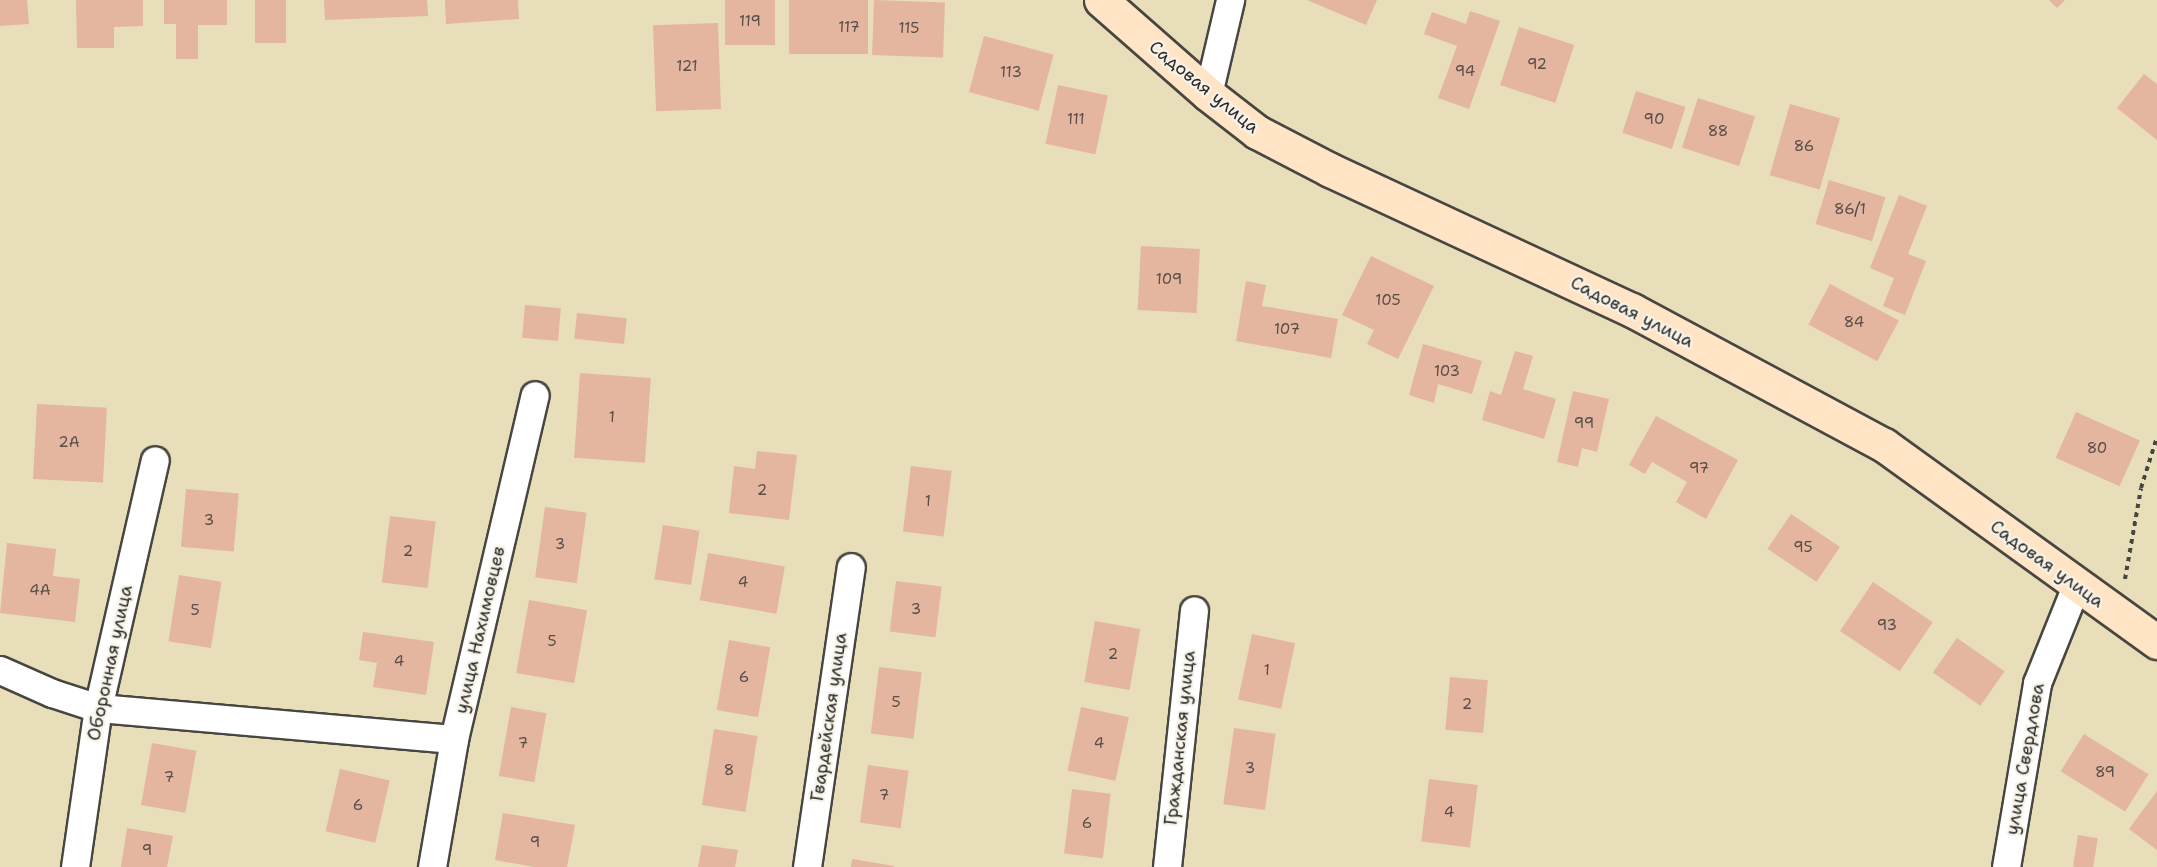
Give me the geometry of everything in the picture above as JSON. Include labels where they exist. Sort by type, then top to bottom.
[{"type":"main road","name":"Садовая улица","points":[[1101,0],[1208,94],[1257,132],[1330,170],[1632,310],[1884,445],[2076,586],[2157,642]]},
{"type":"street","points":[[1208,94],[1230,0]]},
{"type":"street","name":"улица Нахимовцев","points":[[432,867],[454,740],[535,395]]},
{"type":"street","name":"Оборонная улица","points":[[75,867],[98,708],[156,460]]},
{"type":"street","name":"Гвардейская улица","points":[[807,867],[851,567]]},
{"type":"street","name":"улица Свердлова","points":[[2006,867],[2037,683],[2076,586]]},
{"type":"street","name":"Гражданская улица","points":[[1167,867],[1194,610]]},
{"type":"street","points":[[0,670],[52,693],[98,708],[454,740]]},
{"type":"path","points":[[2119,615],[2141,488],[2157,437]]},
{"type":"building","points":[[0,0],[27,0],[29,24],[0,26]]},
{"type":"building","points":[[76,0],[143,0],[143,26],[114,27],[114,48],[77,48]]},
{"type":"building","points":[[164,0],[227,0],[227,25],[198,25],[198,59],[176,59],[176,24],[164,24]]},
{"type":"building","points":[[255,0],[286,0],[286,43],[255,43]]},
{"type":"building","points":[[324,0],[427,0],[428,16],[325,20]]},
{"type":"building","points":[[445,0],[518,0],[519,19],[446,24]]},
{"type":"building","points":[[725,0],[775,0],[775,45],[725,45]]},
{"type":"building","points":[[789,0],[868,0],[868,54],[789,54]]},
{"type":"building","points":[[874,0],[945,2],[943,57],[872,55]]},
{"type":"building","points":[[1307,0],[1377,0],[1366,25]]},
{"type":"building","points":[[2049,0],[2065,0],[2057,8]]},
{"type":"building","points":[[1470,11],[1500,21],[1469,109],[1438,98],[1457,46],[1424,34],[1432,12],[1466,24]]},
{"type":"building","points":[[718,23],[721,109],[656,111],[653,25]]},
{"type":"building","points":[[1519,27],[1574,45],[1555,103],[1500,85]]},
{"type":"building","points":[[984,36],[1054,55],[1039,111],[969,92]]},
{"type":"building","points":[[2144,74],[2157,84],[2157,140],[2117,108]]},
{"type":"building","points":[[1058,85],[1108,96],[1095,154],[1046,144]]},
{"type":"building","points":[[1636,91],[1685,107],[1672,149],[1622,133]]},
{"type":"building","points":[[1698,98],[1755,117],[1739,166],[1682,147]]},
{"type":"building","points":[[1790,104],[1840,118],[1820,189],[1770,175]]},
{"type":"building","points":[[1829,180],[1885,197],[1872,241],[1816,224]]},
{"type":"building","points":[[1899,195],[1927,206],[1908,254],[1926,261],[1905,315],[1883,306],[1894,278],[1870,268]]},
{"type":"building","points":[[1141,246],[1200,249],[1197,313],[1138,310]]},
{"type":"building","points":[[1371,256],[1434,286],[1398,359],[1367,344],[1374,330],[1342,315]]},
{"type":"building","points":[[1246,281],[1266,285],[1262,306],[1338,319],[1331,358],[1236,341]]},
{"type":"building","points":[[1830,284],[1899,321],[1877,361],[1808,325]]},
{"type":"building","points":[[525,305],[561,308],[558,341],[522,338]]},
{"type":"building","points":[[577,313],[627,318],[624,344],[574,339]]},
{"type":"building","points":[[1423,344],[1482,361],[1472,394],[1438,384],[1434,403],[1409,395]]},
{"type":"building","points":[[1515,351],[1533,356],[1523,389],[1556,399],[1544,439],[1482,420],[1490,391],[1501,395]]},
{"type":"building","points":[[580,373],[651,378],[645,463],[574,458]]},
{"type":"building","points":[[1573,391],[1609,399],[1597,452],[1582,448],[1578,467],[1557,462]]},
{"type":"building","points":[[37,404],[107,408],[103,483],[33,479]]},
{"type":"building","points":[[2076,412],[2140,440],[2120,486],[2056,458]]},
{"type":"building","points":[[1656,416],[1738,460],[1706,519],[1676,502],[1687,482],[1652,462],[1645,474],[1629,465]]},
{"type":"building","points":[[757,451],[797,455],[789,520],[729,513],[734,466],[755,469]]},
{"type":"building","points":[[911,466],[952,471],[944,537],[903,532]]},
{"type":"building","points":[[186,489],[239,494],[234,551],[181,547]]},
{"type":"building","points":[[545,507],[587,513],[577,583],[535,577]]},
{"type":"building","points":[[1791,514],[1840,547],[1816,582],[1768,549]]},
{"type":"building","points":[[390,516],[436,522],[427,588],[382,583]]},
{"type":"building","points":[[663,525],[700,531],[691,585],[654,579]]},
{"type":"building","points":[[7,543],[56,549],[53,576],[80,579],[75,622],[0,613]]},
{"type":"building","points":[[708,553],[785,567],[776,614],[700,600]]},
{"type":"building","points":[[179,575],[221,582],[211,648],[169,641]]},
{"type":"building","points":[[896,581],[942,587],[935,637],[890,632]]},
{"type":"building","points":[[1873,582],[1933,622],[1900,671],[1840,631]]},
{"type":"building","points":[[529,600],[587,610],[574,683],[516,673]]},
{"type":"building","points":[[1095,621],[1140,629],[1130,690],[1084,682]]},
{"type":"building","points":[[363,632],[434,642],[426,695],[373,687],[377,663],[359,660]]},
{"type":"building","points":[[1252,634],[1295,643],[1281,709],[1238,700]]},
{"type":"building","points":[[1957,638],[2005,671],[1980,706],[1933,672]]},
{"type":"building","points":[[729,640],[770,647],[758,717],[717,710]]},
{"type":"building","points":[[879,667],[922,672],[914,739],[871,734]]},
{"type":"building","points":[[1450,677],[1488,680],[1483,733],[1445,730]]},
{"type":"building","points":[[511,707],[546,713],[534,782],[499,776]]},
{"type":"building","points":[[1081,707],[1129,717],[1115,781],[1067,771]]},
{"type":"building","points":[[1234,728],[1276,734],[1265,810],[1223,804]]},
{"type":"building","points":[[714,729],[757,736],[745,812],[702,805]]},
{"type":"building","points":[[2084,734],[2148,774],[2125,812],[2061,771]]},
{"type":"building","points":[[152,743],[196,751],[185,813],[141,805]]},
{"type":"building","points":[[868,765],[909,771],[901,828],[860,822]]},
{"type":"building","points":[[340,769],[390,780],[375,843],[326,831]]},
{"type":"building","points":[[1429,779],[1478,785],[1470,848],[1421,842]]},
{"type":"building","points":[[1072,789],[1111,794],[1103,858],[1064,854]]},
{"type":"building","points":[[2157,791],[2157,850],[2129,829]]},
{"type":"building","points":[[503,813],[575,825],[567,867],[534,867],[495,860]]},
{"type":"building","points":[[127,828],[173,836],[167,867],[121,867]]},
{"type":"building","points":[[2078,835],[2098,838],[2093,867],[2073,867]]},
{"type":"building","points":[[702,845],[738,850],[735,867],[698,867]]},
{"type":"building","points":[[852,859],[894,866],[894,867],[851,867]]}]
